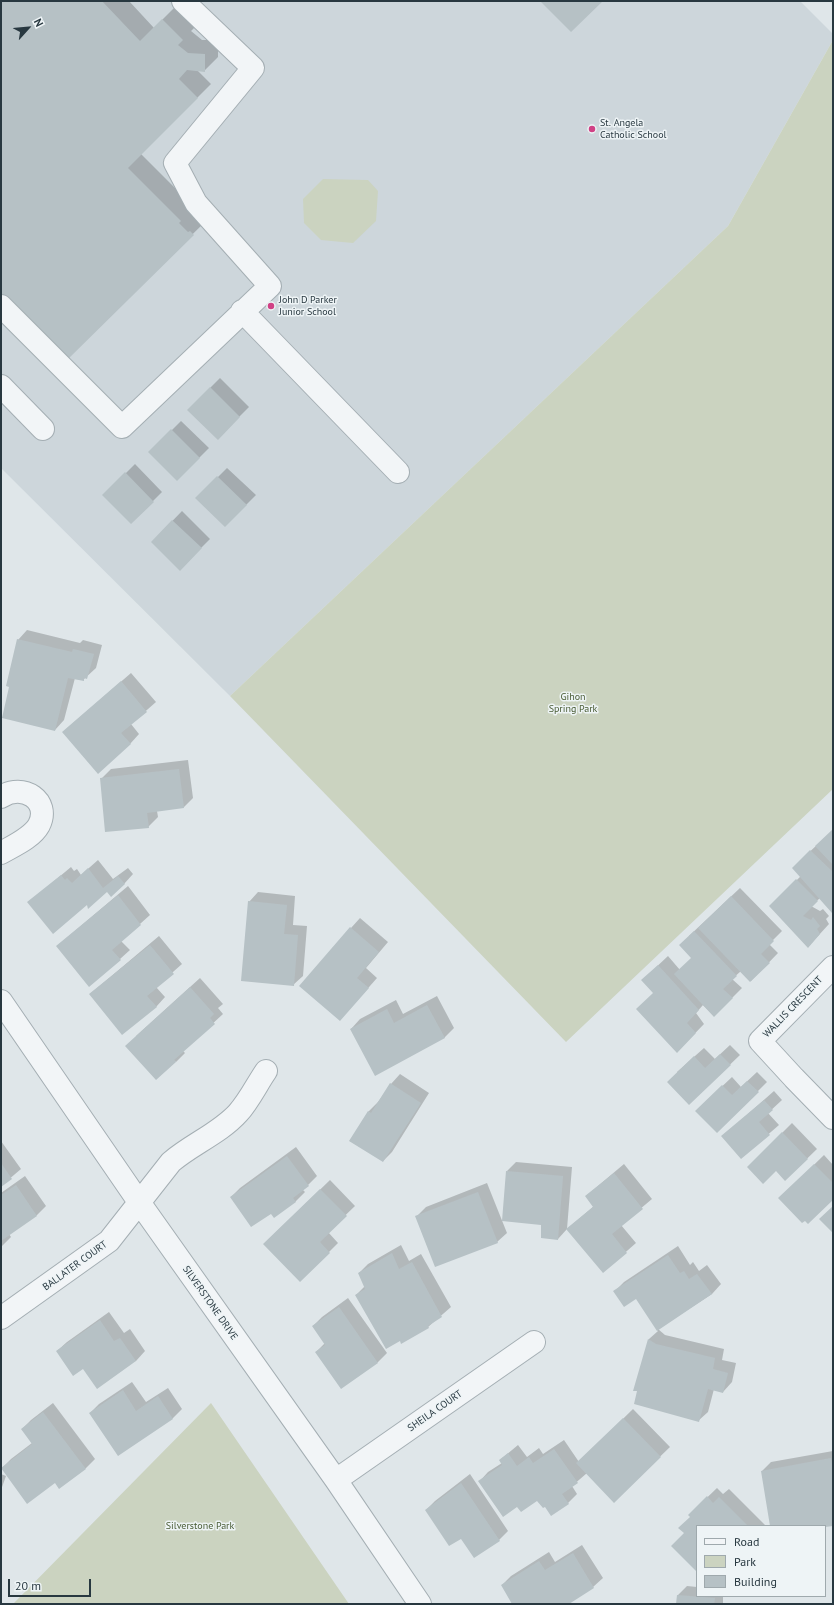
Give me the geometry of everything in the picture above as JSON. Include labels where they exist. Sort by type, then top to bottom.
[{"type":"street","points":[[1,306],[122,427],[242,311],[270,286],[196,203],[175,163],[253,68],[183,1]]},
{"type":"street","points":[[242,311],[398,472]]},
{"type":"street","points":[[1,386],[43,429]]},
{"type":"street","points":[[1,797],[11,792],[26,792],[33,796],[38,802],[41,817],[39,824],[34,831],[1,853]]},
{"type":"street","name":"WALLIS CRESCENT","points":[[833,967],[760,1041],[833,1118]]},
{"type":"street","name":"SILVERSTONE DRIVE","points":[[1,1001],[139,1202],[336,1480],[420,1604]]},
{"type":"street","name":"BALLATER COURT","points":[[1,1318],[101,1249],[109,1241],[171,1162],[179,1155],[226,1124],[239,1112],[266,1071]]},
{"type":"street","name":"SHEILA COURT","points":[[336,1480],[534,1342]]},
{"type":"shaded area","name":"John D Parker Junior School","points":[[1,1],[800,1],[833,34],[833,40],[728,226],[230,696],[1,468]]},
{"type":"green space","name":"Gihon Spring Park","points":[[833,40],[833,789],[566,1042],[230,696],[728,226]]},
{"type":"green space","points":[[323,179],[368,180],[378,191],[376,221],[353,243],[321,240],[304,223],[303,199]]},
{"type":"green space","name":"Silverstone Park","points":[[211,1403],[349,1604],[13,1604]]},
{"type":"building","points":[[1,1],[102,1],[140,41],[162,19],[183,40],[178,45],[188,53],[205,54],[205,72],[187,70],[179,79],[198,98],[128,168],[181,221],[179,223],[188,232],[190,231],[194,235],[65,362],[1,295]]},
{"type":"building","points":[[540,1],[603,1],[571,32]]},
{"type":"building","points":[[210,387],[240,417],[218,440],[187,410]]},
{"type":"building","points":[[171,429],[200,458],[177,481],[148,452]]},
{"type":"building","points":[[125,472],[154,502],[131,524],[102,495]]},
{"type":"building","points":[[217,476],[247,505],[225,527],[195,498]]},
{"type":"building","points":[[172,520],[202,548],[180,571],[151,542]]},
{"type":"building","points":[[17,639],[72,652],[73,649],[94,654],[87,679],[84,678],[84,681],[68,678],[55,731],[2,718],[9,687],[6,686]]},
{"type":"building","points":[[121,681],[147,712],[121,733],[131,744],[98,774],[62,732]]},
{"type":"building","points":[[179,769],[184,808],[147,813],[149,828],[105,832],[100,778]]},
{"type":"building","points":[[833,829],[833,865],[815,846]]},
{"type":"building","points":[[810,850],[833,872],[832,913],[792,868]]},
{"type":"building","points":[[88,868],[103,888],[118,876],[125,884],[111,897],[107,892],[88,909],[87,905],[53,934],[27,902],[61,875],[65,880],[67,878],[72,883]]},
{"type":"building","points":[[796,879],[818,901],[803,916],[811,920],[813,917],[820,926],[817,929],[820,934],[808,948],[769,906]]},
{"type":"building","points":[[118,895],[141,925],[112,950],[121,960],[89,987],[56,946]]},
{"type":"building","points":[[731,896],[774,941],[761,954],[770,963],[750,982],[698,928]]},
{"type":"building","points":[[248,901],[287,905],[284,934],[298,935],[294,986],[241,981]]},
{"type":"building","points":[[350,927],[379,952],[357,978],[369,988],[340,1021],[299,986]]},
{"type":"building","points":[[694,931],[737,976],[723,989],[733,998],[714,1017],[674,974],[691,958],[679,945]]},
{"type":"building","points":[[150,945],[174,974],[147,996],[157,1007],[122,1035],[89,994]]},
{"type":"building","points":[[658,965],[699,1010],[687,1023],[696,1033],[677,1053],[636,1009],[653,993],[641,980]]},
{"type":"building","points":[[190,987],[214,1014],[210,1018],[215,1024],[174,1060],[176,1062],[156,1080],[125,1046]]},
{"type":"building","points":[[427,1005],[445,1038],[375,1076],[350,1029],[387,1009],[394,1023]]},
{"type":"building","points":[[720,1054],[731,1065],[689,1105],[667,1082],[694,1056],[705,1068]]},
{"type":"building","points":[[747,1081],[759,1092],[717,1133],[695,1111],[722,1085],[732,1095]]},
{"type":"building","points":[[390,1083],[421,1103],[383,1162],[349,1141],[368,1111],[371,1113]]},
{"type":"building","points":[[764,1100],[773,1110],[759,1122],[770,1135],[741,1159],[721,1136]]},
{"type":"building","points":[[782,1132],[808,1159],[785,1181],[776,1171],[763,1184],[747,1167]]},
{"type":"building","points":[[287,1156],[309,1186],[293,1198],[296,1202],[274,1218],[271,1214],[251,1227],[230,1197]]},
{"type":"building","points":[[1,1163],[12,1179],[1,1187]]},
{"type":"building","points":[[814,1164],[833,1183],[833,1200],[808,1224],[805,1221],[802,1223],[778,1198]]},
{"type":"building","points":[[506,1171],[563,1176],[558,1240],[541,1238],[541,1225],[502,1221]]},
{"type":"building","points":[[614,1173],[643,1209],[612,1234],[627,1253],[603,1273],[566,1229],[593,1207],[585,1196]]},
{"type":"building","points":[[16,1185],[37,1216],[1,1241],[1,1195]]},
{"type":"building","points":[[320,1189],[347,1216],[320,1242],[330,1253],[300,1282],[263,1244]]},
{"type":"building","points":[[478,1192],[498,1243],[435,1267],[415,1216]]},
{"type":"building","points":[[833,1206],[833,1233],[819,1219]]},
{"type":"building","points":[[392,1253],[399,1269],[412,1262],[442,1317],[428,1326],[429,1328],[401,1344],[400,1341],[386,1349],[355,1295],[365,1289],[358,1273]]},
{"type":"building","points":[[668,1255],[680,1273],[684,1271],[689,1279],[697,1274],[712,1294],[657,1331],[636,1299],[624,1307],[613,1291]]},
{"type":"building","points":[[339,1307],[378,1363],[341,1389],[315,1352],[325,1345],[312,1326]]},
{"type":"building","points":[[100,1320],[114,1341],[120,1338],[136,1361],[97,1389],[83,1369],[73,1376],[56,1351]]},
{"type":"building","points":[[648,1339],[656,1344],[715,1358],[713,1369],[728,1373],[723,1393],[708,1389],[699,1422],[634,1404],[637,1391],[633,1391]]},
{"type":"building","points":[[123,1390],[136,1411],[158,1396],[173,1419],[118,1456],[89,1413]]},
{"type":"building","points":[[43,1412],[86,1469],[59,1489],[55,1483],[27,1504],[1,1468],[32,1444],[21,1429]]},
{"type":"building","points":[[623,1418],[661,1457],[614,1503],[576,1463]]},
{"type":"building","points":[[554,1449],[578,1483],[562,1494],[569,1504],[551,1516],[545,1507],[543,1508],[537,1501],[521,1512],[517,1507],[503,1517],[478,1481],[502,1465],[499,1460],[508,1453],[517,1466],[529,1457],[533,1463]]},
{"type":"building","points":[[831,1458],[833,1471],[833,1526],[770,1525],[761,1471]]},
{"type":"building","points":[[461,1483],[500,1541],[474,1558],[461,1539],[449,1546],[425,1510]]},
{"type":"building","points":[[707,1496],[713,1503],[719,1497],[747,1525],[696,1525],[696,1571],[671,1546],[684,1533],[678,1528],[690,1517],[688,1515]]},
{"type":"building","points":[[573,1553],[594,1588],[569,1604],[512,1604],[501,1585],[539,1561],[545,1570]]},
{"type":"building","points":[[677,1595],[715,1598],[714,1604],[676,1604]]},
{"type":"place","name":"St. Angela Catholic School","points":[[592,129]]},
{"type":"place","name":"John D Parker Junior School","points":[[271,306]]}]
